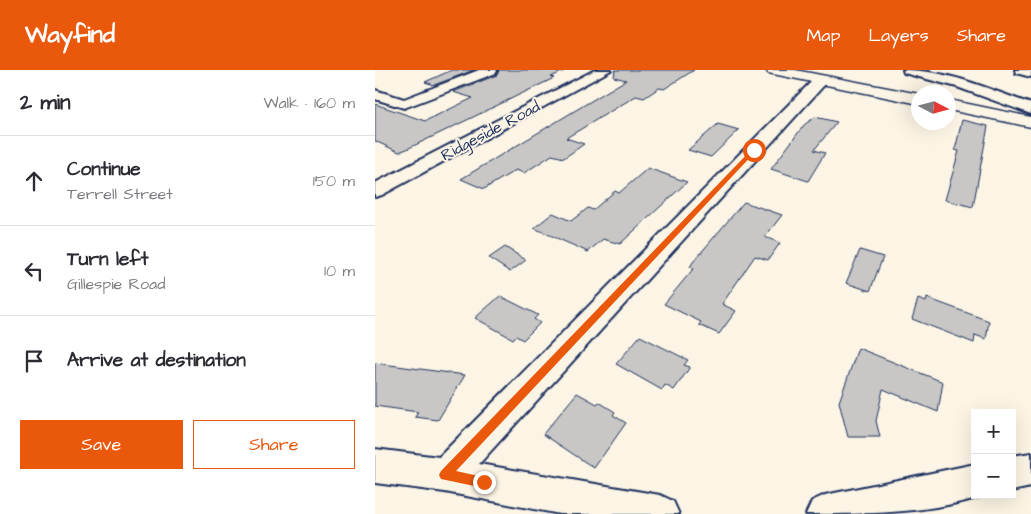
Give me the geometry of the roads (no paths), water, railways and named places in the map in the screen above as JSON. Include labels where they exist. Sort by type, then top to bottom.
[{"type":"main road","points":[[773,70],[911,97]]},
{"type":"main road","points":[[956,106],[1031,122]]},
{"type":"street","points":[[375,94],[404,104],[491,70]]},
{"type":"street","name":"Ridgeside Road","points":[[375,190],[605,70]]},
{"type":"street","points":[[909,70],[962,84],[1031,108]]},
{"type":"street","points":[[1021,70],[1031,73]]},
{"type":"street","points":[[445,475],[821,80]]},
{"type":"street","points":[[375,466],[445,475],[660,514]]},
{"type":"street","points":[[1016,473],[1031,470]]},
{"type":"street","points":[[825,514],[971,483]]}]
